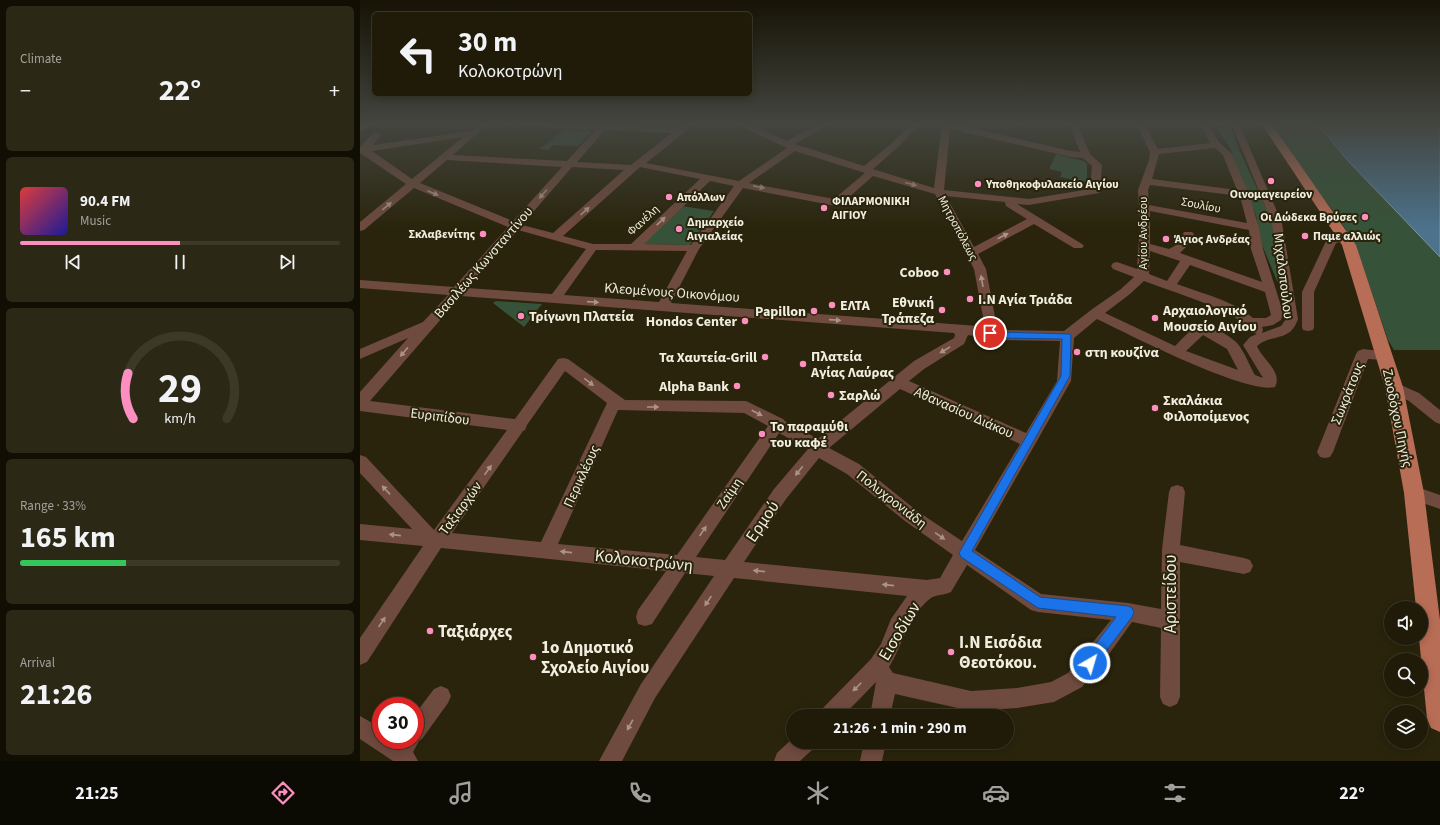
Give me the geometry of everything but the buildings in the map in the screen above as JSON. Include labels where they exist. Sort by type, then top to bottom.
[{"type":"main road","name":"Ζωοδόχου Πηγής","points":[[1289,159],[1345,238],[1353,255],[1394,387],[1414,493],[1434,619],[1440,719]]},
{"type":"street","points":[[375,159],[413,184],[515,226],[593,247],[694,248]]},
{"type":"street","points":[[361,226],[443,159]]},
{"type":"street","points":[[472,159],[636,166],[741,184],[836,203],[881,159]]},
{"type":"street","name":"Βασιλέως Κωνσταντίνου","points":[[360,402],[575,159]]},
{"type":"street","points":[[556,237],[645,159]]},
{"type":"street","points":[[663,307],[694,248],[741,184],[775,159]]},
{"type":"street","points":[[830,159],[939,192],[1029,202],[1095,191],[1097,165],[1090,159]]},
{"type":"street","name":"Μητροπόλεως","points":[[942,159],[939,192],[980,269],[989,318],[985,328],[981,330]]},
{"type":"street","name":"Αγίου Ανδρέου","points":[[1067,336],[1095,313],[1134,286],[1143,275],[1143,190],[1154,159]]},
{"type":"street","points":[[1229,159],[1244,194],[1254,228],[1257,249],[1277,312],[1277,317],[1268,322],[1252,323]]},
{"type":"street","name":"Μιχαλοπούλου","points":[[1250,159],[1277,223],[1292,319],[1291,325],[1285,330],[1263,336]]},
{"type":"street","name":"Φανέλη","points":[[633,248],[707,178]]},
{"type":"street","points":[[1146,181],[1244,194]]},
{"type":"street","points":[[1010,200],[1010,204],[1078,246]]},
{"type":"street","name":"Σουλίου","points":[[1143,207],[1254,228]]},
{"type":"street","points":[[972,252],[1035,219]]},
{"type":"street","points":[[1169,253],[1176,251],[1183,246],[1188,234]]},
{"type":"street","points":[[1308,328],[1308,292],[1331,241],[1345,238]]},
{"type":"street","points":[[1144,246],[1169,253],[1271,290]]},
{"type":"street","points":[[555,299],[593,247]]},
{"type":"street","points":[[1170,285],[1188,260]]},
{"type":"street","points":[[1095,313],[1176,352],[1250,380],[1266,384],[1270,383],[1270,375],[1250,348],[1251,343],[1263,336],[1252,323],[1242,315],[1170,285],[1117,266]]},
{"type":"street","name":"Κλεομένους Οικονόμου","points":[[360,284],[958,330],[981,330]]},
{"type":"street","points":[[360,354],[429,324]]},
{"type":"street","name":"Ερμού","points":[[610,761],[648,691],[780,494],[817,448],[919,366],[959,341],[962,335],[958,330]]},
{"type":"street","points":[[981,330],[998,335],[1067,336]]},
{"type":"street","points":[[1176,352],[1200,331],[1204,330],[1224,340],[1232,346],[1250,380]]},
{"type":"street","name":"Εισοδίων","points":[[838,709],[882,674],[888,651],[898,626],[906,612],[927,589],[946,586],[1064,380],[1067,336]]},
{"type":"street","name":"Σωκράτους","points":[[1325,452],[1336,420],[1363,354],[1384,355]]},
{"type":"street","name":"Ταξιαρχών","points":[[360,654],[434,539],[520,426],[563,363],[615,402]]},
{"type":"street","name":"Αθανασίου Διάκου","points":[[898,382],[1029,442]]},
{"type":"street","points":[[1394,387],[1414,397],[1440,418]]},
{"type":"street","name":"Πολυχρονιάδη","points":[[615,402],[622,406],[746,407],[780,424],[853,469],[911,516],[965,553]]},
{"type":"street","name":"Περικλέους","points":[[546,550],[615,402]]},
{"type":"street","name":"Ευριπίδου","points":[[360,405],[520,426]]},
{"type":"street","name":"Ζαϊμη","points":[[645,617],[780,424]]},
{"type":"street","points":[[360,462],[434,539]]},
{"type":"street","name":"Αριστείδου","points":[[1170,697],[1171,552],[1177,492]]},
{"type":"street","points":[[1414,493],[1440,502]]},
{"type":"street","name":"Κολοκοτρώνη","points":[[360,532],[927,589]]},
{"type":"street","points":[[1171,552],[1244,566]]},
{"type":"street","points":[[965,553],[1038,602],[1128,612],[1170,620]]},
{"type":"street","points":[[880,709],[882,674],[971,701],[1017,698],[1054,692],[1075,680],[1097,654],[1128,612]]},
{"type":"street","points":[[424,720],[441,696]]},
{"type":"street","points":[[360,727],[405,751]]},
{"type":"street","points":[[785,761],[797,749]]},
{"type":"street","points":[[871,761],[874,749]]},
{"type":"green space","points":[[1054,159],[1074,159],[1084,161],[1087,164],[1087,182],[1060,177],[1062,172],[1049,169]]},
{"type":"green space","points":[[1234,159],[1243,159],[1273,223],[1284,282],[1277,281],[1262,245],[1256,216]]},
{"type":"green space","points":[[1296,159],[1346,159],[1440,257],[1440,350],[1394,350],[1388,340],[1356,247],[1340,221]]},
{"type":"green space","points":[[682,206],[714,211],[690,245],[643,244]]},
{"type":"green space","name":"Τρίγωνη Πλατεία","points":[[496,301],[542,304],[524,327],[493,303]]},
{"type":"water","points":[[1346,159],[1440,159],[1440,257]]},
{"type":"place","name":"Οινομαγειρείον","points":[[1271,181]]},
{"type":"place","name":"Υποθηκοφυλακείο Αιγίου","points":[[978,184]]},
{"type":"place","name":"Απόλλων","points":[[669,197]]},
{"type":"place","name":"ΦΙΛΑΡΜΟΝΙΚΗ ΑΙΓΙΟΥ","points":[[824,208]]},
{"type":"place","name":"Οι Δώδεκα Βρύσες","points":[[1365,217]]},
{"type":"place","name":"Δημαρχείο Αιγιαλείας","points":[[679,229]]},
{"type":"place","name":"Σκλαβενίτης","points":[[483,234]]},
{"type":"place","name":"Παμε αλλιώς","points":[[1305,236]]},
{"type":"place","name":"Άγιος Ανδρέας","points":[[1166,239]]},
{"type":"place","name":"Coboo","points":[[947,272]]},
{"type":"place","name":"Ι.Ν Αγία Τριάδα","points":[[970,299]]},
{"type":"place","name":"ΕΛΤΑ","points":[[832,305]]},
{"type":"place","name":"Εθνική Τράπεζα","points":[[942,310]]},
{"type":"place","name":"Papillon","points":[[814,311]]},
{"type":"place","name":"Τρίγωνη Πλατεία","points":[[521,316]]},
{"type":"place","name":"Αρχαιολογικό Μουσείο Αιγίου","points":[[1155,318]]},
{"type":"place","name":"Hondos Center","points":[[745,321]]},
{"type":"place","name":"στη κουζίνα","points":[[1077,352]]},
{"type":"place","name":"Τα Χαυτεία-Grill","points":[[765,357]]},
{"type":"place","name":"Πλατεία Αγίας Λαύρας","points":[[803,364]]},
{"type":"place","name":"Alpha Bank","points":[[737,386]]},
{"type":"place","name":"Σαρλώ","points":[[831,395]]},
{"type":"place","name":"Σκαλάκια Φιλοποίμενος","points":[[1155,408]]},
{"type":"place","name":"Το παραμύθι του καφέ","points":[[762,434]]},
{"type":"place","name":"Ταξιάρχες","points":[[430,631]]},
{"type":"place","name":"Ι.Ν Εισόδια Θεοτόκου.","points":[[951,652]]},
{"type":"place","name":"1o Δημοτικό Σχολείο Αιγίου","points":[[533,657]]},
{"type":"route","points":[[990,333],[998,335],[1067,336],[1065,376],[965,553],[1038,602],[1128,612],[1090,663]]}]
